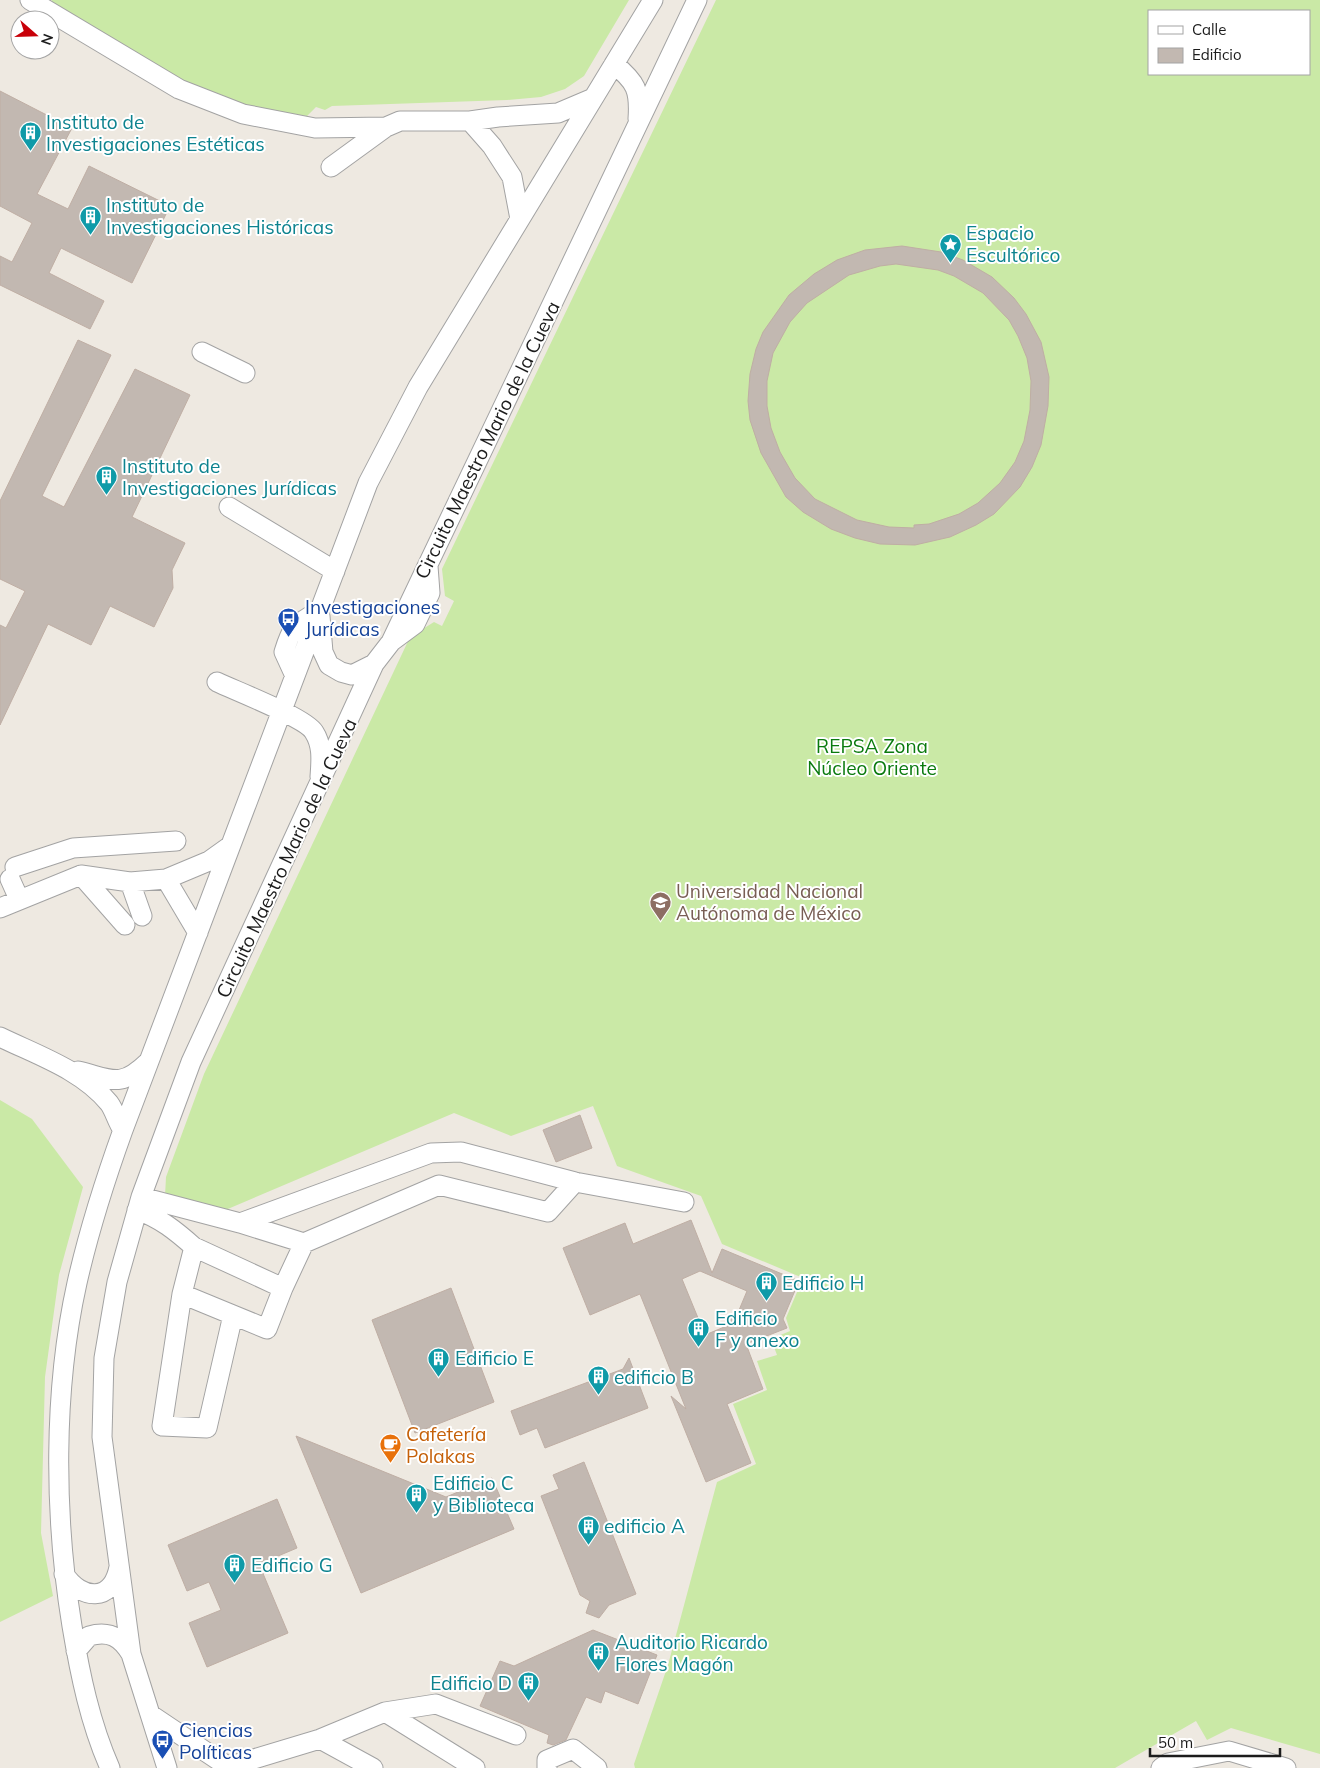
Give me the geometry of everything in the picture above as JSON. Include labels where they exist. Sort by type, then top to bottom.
[{"type":"street","points":[[30,0],[179,89],[243,114],[315,128],[386,127]]},
{"type":"street","points":[[110,1768],[98,1741],[76,1651],[64,1574],[59,1429],[66,1355],[76,1285],[92,1220],[123,1130],[368,483],[418,387],[591,99],[653,0]]},
{"type":"street","name":"Circuito Maestro Mario de la Cueva","points":[[167,1768],[131,1654],[102,1437],[104,1358],[117,1282],[139,1203],[191,1062],[320,786],[374,664],[391,642],[697,0]]},
{"type":"street","points":[[614,64],[627,75],[636,87],[640,98],[638,127]]},
{"type":"street","points":[[331,167],[386,127],[400,121],[470,121],[498,116],[558,113],[591,99]]},
{"type":"street","points":[[470,121],[492,146],[512,177],[520,219]]},
{"type":"street","points":[[202,352],[245,373]]},
{"type":"street","points":[[229,507],[335,571]]},
{"type":"street","points":[[320,610],[324,652],[329,666],[340,672],[352,675],[374,664]]},
{"type":"street","points":[[217,682],[282,712],[313,730],[320,744],[322,757],[320,786]]},
{"type":"street","points":[[19,899],[12,873],[73,848],[176,841]]},
{"type":"street","points":[[0,908],[81,875],[130,882],[166,879],[209,861],[230,846]]},
{"type":"street","points":[[81,875],[125,925]]},
{"type":"street","points":[[166,879],[198,933]]},
{"type":"street","points":[[130,882],[142,916]]},
{"type":"street","points":[[0,1037],[60,1066],[92,1086],[110,1105],[116,1121],[123,1130]]},
{"type":"street","points":[[60,1066],[116,1080],[132,1077],[150,1059]]},
{"type":"street","points":[[240,1223],[432,1153],[461,1152],[575,1182],[684,1202]]},
{"type":"street","points":[[432,1153],[439,1185]]},
{"type":"street","points":[[139,1203],[240,1223],[304,1243],[439,1185],[548,1212],[575,1182]]},
{"type":"street","points":[[139,1203],[154,1216],[176,1230],[194,1247],[283,1288]]},
{"type":"street","points":[[182,1294],[267,1329],[283,1288],[304,1243]]},
{"type":"street","points":[[194,1247],[182,1294],[162,1426],[207,1428],[233,1315]]},
{"type":"street","points":[[64,1574],[76,1589],[88,1594],[95,1594],[103,1592],[114,1582],[119,1567]]},
{"type":"street","points":[[76,1651],[90,1636],[109,1634],[118,1638],[131,1654]]},
{"type":"street","points":[[151,1715],[225,1767],[245,1763],[320,1739],[385,1712],[436,1704],[516,1735]]},
{"type":"street","points":[[385,1712],[475,1768]]},
{"type":"street","points":[[320,1739],[373,1768]]},
{"type":"street","points":[[547,1768],[547,1760],[573,1749],[597,1768]]},
{"type":"street","points":[[1161,1768],[1168,1763],[1230,1751],[1278,1767]]},
{"type":"green space","points":[[52,0],[629,0],[584,76],[565,89],[541,97],[507,100],[332,106],[325,110],[316,107],[307,116],[290,114],[285,117],[180,87],[60,15],[60,10],[49,8]]},
{"type":"green space","name":"REPSA Zona Núcleo Oriente","points":[[716,0],[1320,0],[1320,1754],[1231,1728],[1207,1740],[1196,1721],[1115,1768],[635,1768],[634,1764],[668,1665],[717,1482],[756,1464],[733,1404],[767,1390],[757,1361],[777,1355],[771,1339],[790,1331],[786,1318],[803,1278],[722,1244],[701,1196],[617,1166],[593,1106],[511,1136],[454,1113],[216,1214],[165,1196],[166,1177],[204,1074],[410,637],[434,622],[442,626],[454,601],[445,596],[442,569]]},
{"type":"green space","points":[[0,1100],[32,1119],[83,1187],[59,1275],[45,1377],[41,1533],[53,1596],[0,1622]]},
{"type":"building","name":"Instituto de Investigaciones Históricas","points":[[0,91],[72,128],[37,194],[68,209],[89,166],[170,206],[132,283],[61,248],[49,273],[104,301],[90,329],[0,285],[0,256],[12,262],[32,223],[0,206]]},
{"type":"building","points":[[902,246],[941,252],[963,260],[992,277],[1014,298],[1026,314],[1041,342],[1049,377],[1048,406],[1041,445],[1032,467],[1020,487],[994,514],[950,537],[915,545],[880,544],[855,538],[831,529],[803,512],[786,497],[761,453],[750,420],[748,401],[750,374],[756,349],[763,332],[789,295],[814,274],[837,260],[865,250]],"holes":[[[896,264],[938,270],[954,276],[983,293],[1009,320],[1018,336],[1027,358],[1031,381],[1030,410],[1024,441],[1015,462],[1000,483],[978,503],[959,514],[929,524],[914,525],[914,528],[889,527],[857,520],[815,499],[795,478],[780,452],[771,428],[767,406],[767,381],[773,353],[790,322],[807,303],[849,275],[880,266]]]},
{"type":"building","name":"Instituto de Investigaciones Jurídicas","points":[[78,340],[111,355],[42,496],[64,507],[135,369],[190,395],[132,517],[185,543],[172,570],[173,588],[154,627],[110,606],[91,645],[48,624],[0,725],[0,625],[6,628],[25,591],[0,579],[0,501]]},
{"type":"building","points":[[580,1115],[592,1148],[556,1162],[543,1130]]},
{"type":"building","name":"Edificio F y anexo","points":[[691,1220],[712,1273],[722,1249],[799,1281],[783,1319],[787,1328],[746,1344],[763,1389],[727,1404],[751,1463],[706,1482],[671,1396],[686,1409],[640,1294],[590,1315],[563,1248],[625,1223],[633,1244]],"holes":[[[700,1271],[747,1291],[737,1315],[727,1319],[729,1325],[705,1335],[682,1279]]]},
{"type":"building","name":"Edificio E","points":[[451,1288],[494,1402],[415,1433],[372,1320]]},
{"type":"building","name":"edificio B","points":[[629,1358],[648,1408],[545,1448],[537,1428],[520,1435],[511,1411],[623,1369]]},
{"type":"building","name":"Edificio C y Biblioteca","points":[[296,1436],[446,1497],[492,1478],[514,1529],[361,1593]]},
{"type":"building","name":"edificio A","points":[[584,1462],[636,1594],[609,1605],[599,1618],[586,1613],[590,1601],[580,1595],[541,1496],[559,1489],[553,1475]]},
{"type":"building","name":"Edificio G","points":[[277,1499],[297,1548],[259,1564],[288,1633],[207,1667],[189,1623],[221,1610],[209,1582],[187,1591],[168,1545]]},
{"type":"building","points":[[593,1630],[657,1655],[638,1704],[605,1691],[601,1703],[586,1697],[566,1740],[553,1745],[547,1743],[549,1735],[480,1706],[500,1661],[514,1666]]},
{"type":"place","name":"Instituto de Investigaciones Estéticas","points":[[30,152]]},
{"type":"place","name":"Instituto de Investigaciones Históricas","points":[[90,235]]},
{"type":"place","name":"Espacio Escultórico","points":[[950,263]]},
{"type":"place","name":"Instituto de Investigaciones Jurídicas","points":[[106,496]]},
{"type":"place","name":"Investigaciones Jurídicas","points":[[289,637]]},
{"type":"place","name":"Universidad Nacional Autónoma de México","points":[[660,921]]},
{"type":"place","name":"Edificio H","points":[[766,1302]]},
{"type":"place","name":"Edificio F y anexo","points":[[699,1348]]},
{"type":"place","name":"Edificio E","points":[[439,1377]]},
{"type":"place","name":"edificio B","points":[[598,1396]]},
{"type":"place","name":"Cafetería Polakas","points":[[390,1464]]},
{"type":"place","name":"Edificio C y Biblioteca","points":[[417,1513]]},
{"type":"place","name":"edificio A","points":[[588,1545]]},
{"type":"place","name":"Edificio G","points":[[235,1584]]},
{"type":"place","name":"Auditorio Ricardo Flores Magón","points":[[599,1672]]},
{"type":"place","name":"Edificio D","points":[[528,1702]]},
{"type":"place","name":"Ciencias Políticas","points":[[163,1760]]}]
